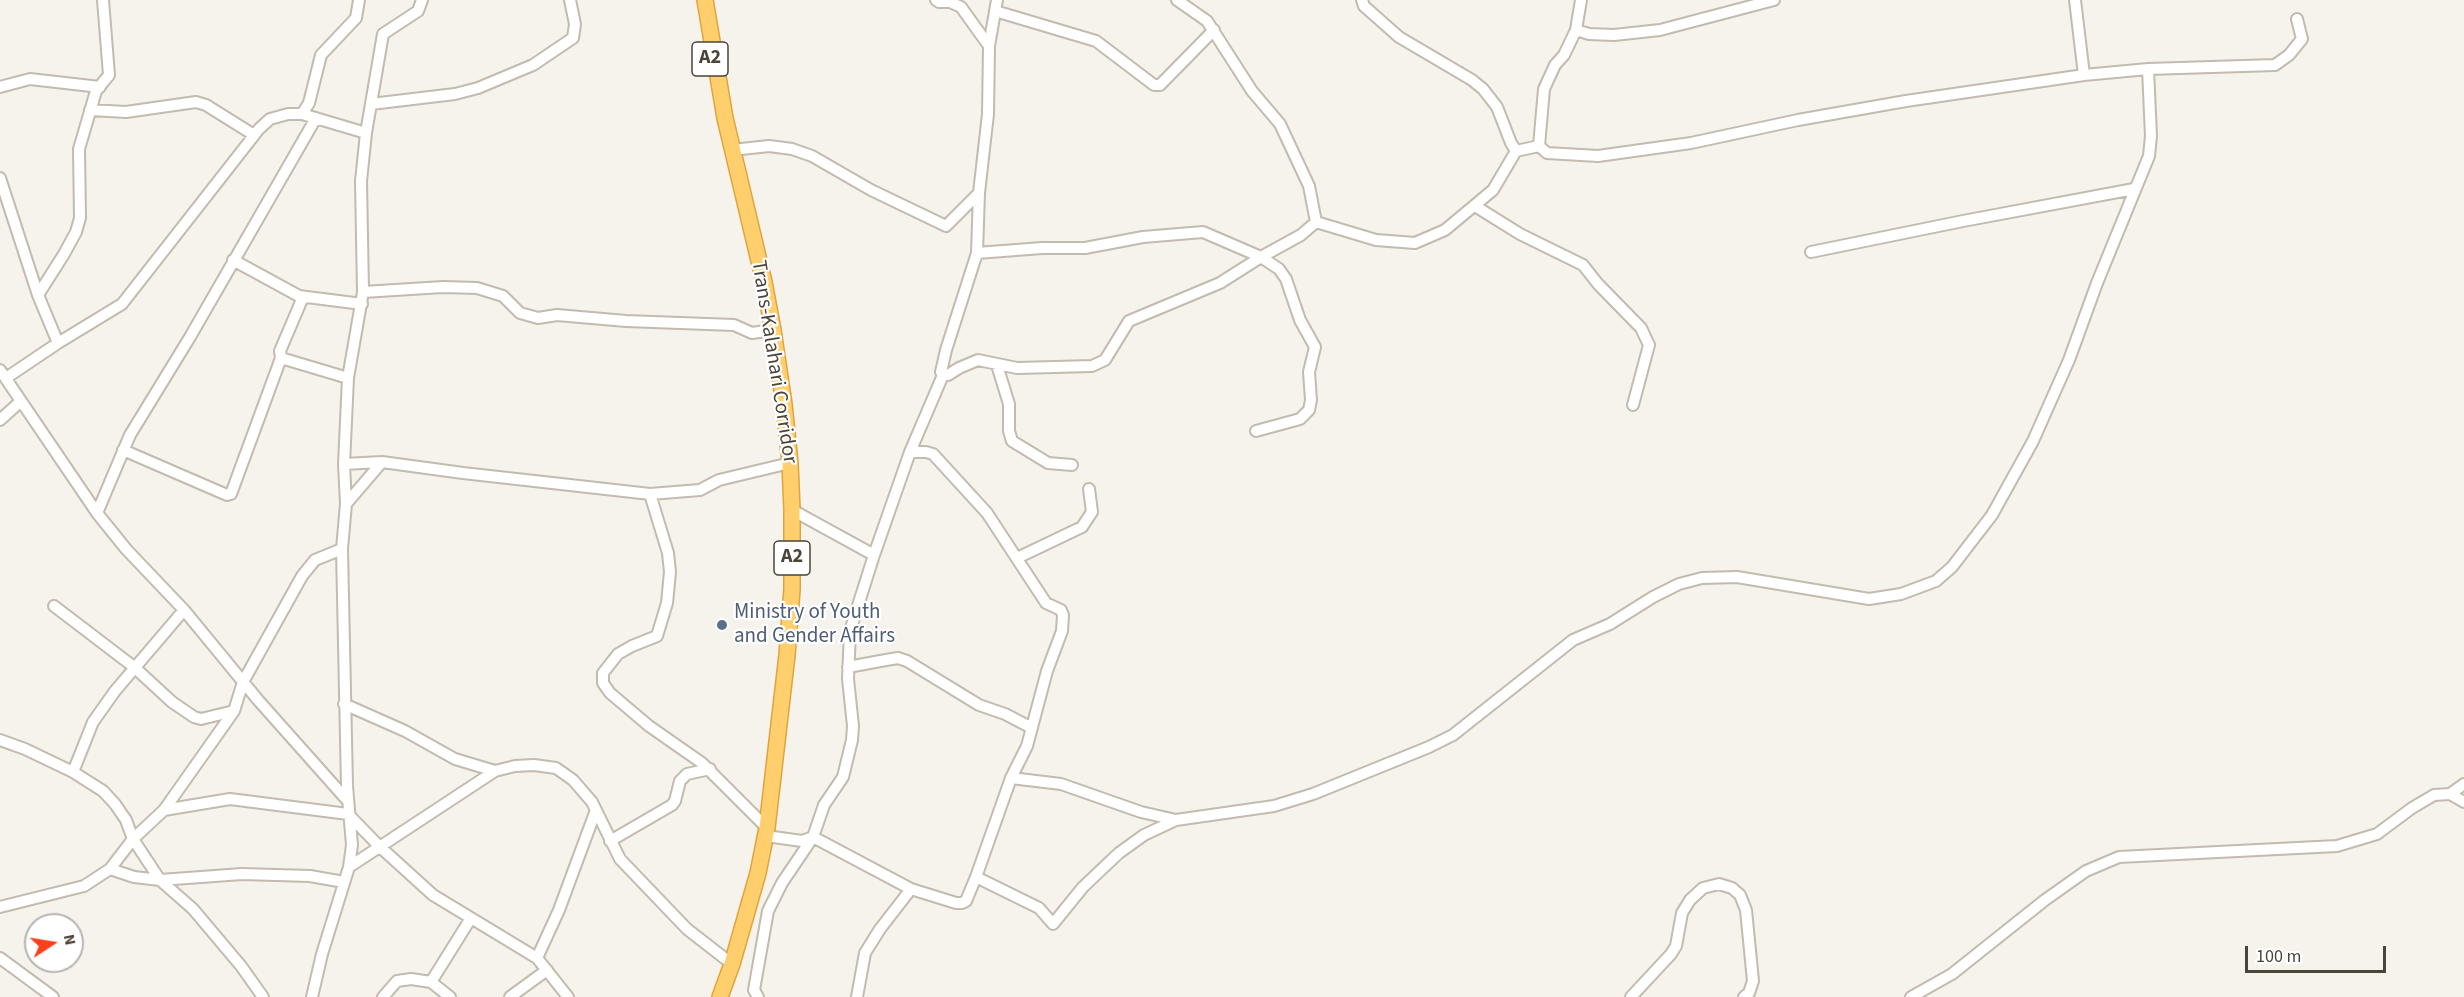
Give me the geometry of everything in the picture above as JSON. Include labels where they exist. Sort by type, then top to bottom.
[{"type":"highway","name":"Trans-Kalahari Corridor","points":[[698,0],[712,71],[725,117]]},
{"type":"highway","name":"Trans-Kalahari Corridor","points":[[705,0],[725,117],[773,330],[790,463],[792,510],[792,589],[787,655],[767,832],[732,964],[720,997]]},
{"type":"street","points":[[38,296],[76,232],[80,218],[79,149],[90,110],[100,87],[109,75],[103,0]]},
{"type":"street","points":[[302,114],[309,103],[321,55],[356,18],[359,0]]},
{"type":"street","points":[[312,997],[322,954],[349,867],[352,844],[348,814],[344,704],[342,549],[346,504],[344,464],[348,378],[363,292],[361,181],[366,134],[383,34],[418,11],[422,0]]},
{"type":"street","points":[[371,104],[455,94],[488,84],[533,65],[573,38],[574,24],[570,0]]},
{"type":"street","points":[[936,0],[950,2],[960,7],[989,46]]},
{"type":"street","points":[[1177,0],[1207,21],[1252,91],[1280,124],[1309,186],[1316,222]]},
{"type":"street","points":[[1362,0],[1364,6],[1399,37],[1472,80],[1483,89],[1497,107],[1516,151]]},
{"type":"street","points":[[1539,147],[1544,89],[1576,30],[1581,0]]},
{"type":"street","points":[[1576,30],[1589,34],[1614,35],[1660,30],[1774,0]]},
{"type":"street","points":[[2075,0],[2084,75]]},
{"type":"street","points":[[758,997],[754,990],[768,910],[782,883],[813,837],[824,805],[843,777],[852,740],[848,668],[850,631],[910,452],[943,375],[941,372],[946,350],[977,253],[979,193],[988,114],[989,46],[996,6],[1096,41],[1154,85],[1160,85],[1214,30]]},
{"type":"street","points":[[1316,222],[1376,240],[1415,243],[1445,230],[1493,190],[1516,151],[1539,147],[1547,153],[1598,156],[1660,148],[1906,101],[2084,75],[2148,69],[2276,65],[2289,55],[2302,39],[2297,19]]},
{"type":"street","points":[[976,877],[1039,908],[1053,924],[1083,887],[1119,853],[1144,835],[1176,820],[1274,806],[1312,794],[1429,747],[1453,735],[1573,640],[1610,624],[1679,584],[1702,578],[1737,577],[1869,599],[1901,594],[1936,581],[1952,567],[1992,515],[2033,441],[2068,360],[2149,156],[2151,135],[2148,69]]},
{"type":"street","points":[[0,87],[30,79],[100,87]]},
{"type":"street","points":[[90,110],[126,112],[196,102],[206,105],[254,135]]},
{"type":"street","points":[[348,800],[243,682],[184,610],[126,549],[97,513],[3,374],[116,309],[131,294],[254,135],[270,119],[277,116],[302,114],[366,134]]},
{"type":"street","points":[[97,513],[130,435],[190,337],[316,118]]},
{"type":"street","points":[[732,150],[769,146],[792,149],[812,156],[871,190],[946,226],[979,193]]},
{"type":"street","points":[[0,178],[38,296],[58,343]]},
{"type":"street","points":[[1812,252],[2134,189]]},
{"type":"street","points":[[1475,206],[1520,234],[1583,265],[1598,284],[1641,328],[1649,345],[1633,405]]},
{"type":"street","points":[[943,375],[948,375],[978,360],[1017,368],[1092,366],[1105,360],[1129,321],[1220,283],[1301,235],[1316,222]]},
{"type":"street","points":[[977,253],[1042,248],[1084,248],[1143,237],[1203,232],[1261,257],[1279,269],[1286,279],[1300,320],[1315,347],[1309,372],[1311,400],[1309,410],[1300,419],[1257,431]]},
{"type":"street","points":[[233,260],[303,297],[362,304]]},
{"type":"street","points":[[363,292],[443,287],[477,288],[502,296],[520,313],[538,318],[557,315],[626,321],[734,325],[752,333],[773,330]]},
{"type":"street","points":[[123,450],[227,495],[231,494],[281,358],[280,351],[303,297]]},
{"type":"street","points":[[281,358],[348,378]]},
{"type":"street","points":[[996,365],[1009,404],[1009,431],[1012,441],[1048,463],[1072,465]]},
{"type":"street","points":[[0,420],[21,401]]},
{"type":"street","points":[[650,494],[668,553],[670,573],[667,603],[657,636],[618,654],[603,673],[603,683],[610,693],[649,726],[710,769],[767,832],[802,841],[813,837],[911,889],[960,903],[966,901],[1011,778],[1027,746],[1050,659],[1064,621],[1061,610],[1046,603],[987,513],[933,454],[910,452]]},
{"type":"street","points":[[344,464],[382,462],[463,474],[650,494],[693,491],[719,480],[790,463]]},
{"type":"street","points":[[346,504],[382,462]]},
{"type":"street","points":[[1017,558],[1082,527],[1092,512],[1089,489]]},
{"type":"street","points":[[792,510],[874,555]]},
{"type":"street","points":[[0,907],[84,886],[110,869],[133,839],[164,810],[234,711],[243,682],[308,567],[315,560],[342,549]]},
{"type":"street","points":[[54,606],[134,667],[172,702],[194,717],[201,719],[234,711]]},
{"type":"street","points":[[73,772],[93,722],[134,667],[184,610]]},
{"type":"street","points":[[848,668],[898,658],[907,661],[979,705],[1032,728]]},
{"type":"street","points":[[344,704],[405,731],[447,756],[495,771]]},
{"type":"street","points":[[0,740],[73,772],[103,791],[126,820],[133,839],[159,880],[193,909],[242,966],[264,997]]},
{"type":"street","points":[[349,867],[495,771],[515,766],[534,765],[556,768],[584,790],[620,858],[687,929],[732,964]]},
{"type":"street","points":[[610,841],[672,805],[680,781],[687,774],[710,769]]},
{"type":"street","points":[[1011,778],[1061,784],[1141,812],[1176,820]]},
{"type":"street","points":[[1911,997],[1952,975],[2045,900],[2086,871],[2119,857],[2337,846],[2377,834],[2434,795],[2450,794],[2464,784]]},
{"type":"street","points":[[2450,794],[2464,802]]},
{"type":"street","points":[[164,810],[230,799],[348,814],[378,846],[432,894],[537,958],[568,997]]},
{"type":"street","points":[[537,958],[559,910],[596,810]]},
{"type":"street","points":[[110,869],[134,877],[159,880],[242,874],[310,876],[344,882]]},
{"type":"street","points":[[1631,997],[1676,946],[1682,913],[1690,900],[1703,888],[1719,884],[1732,888],[1740,895],[1746,910],[1753,981],[1749,993],[1744,997]]},
{"type":"street","points":[[857,997],[865,953],[911,889]]},
{"type":"street","points":[[431,981],[471,918]]},
{"type":"street","points":[[0,958],[53,997]]},
{"type":"street","points":[[510,997],[546,970]]},
{"type":"street","points":[[383,997],[397,981],[411,979],[431,981],[450,997]]},
{"type":"place","name":"Ministry of Youth and Gender Affairs","points":[[722,625]]}]
